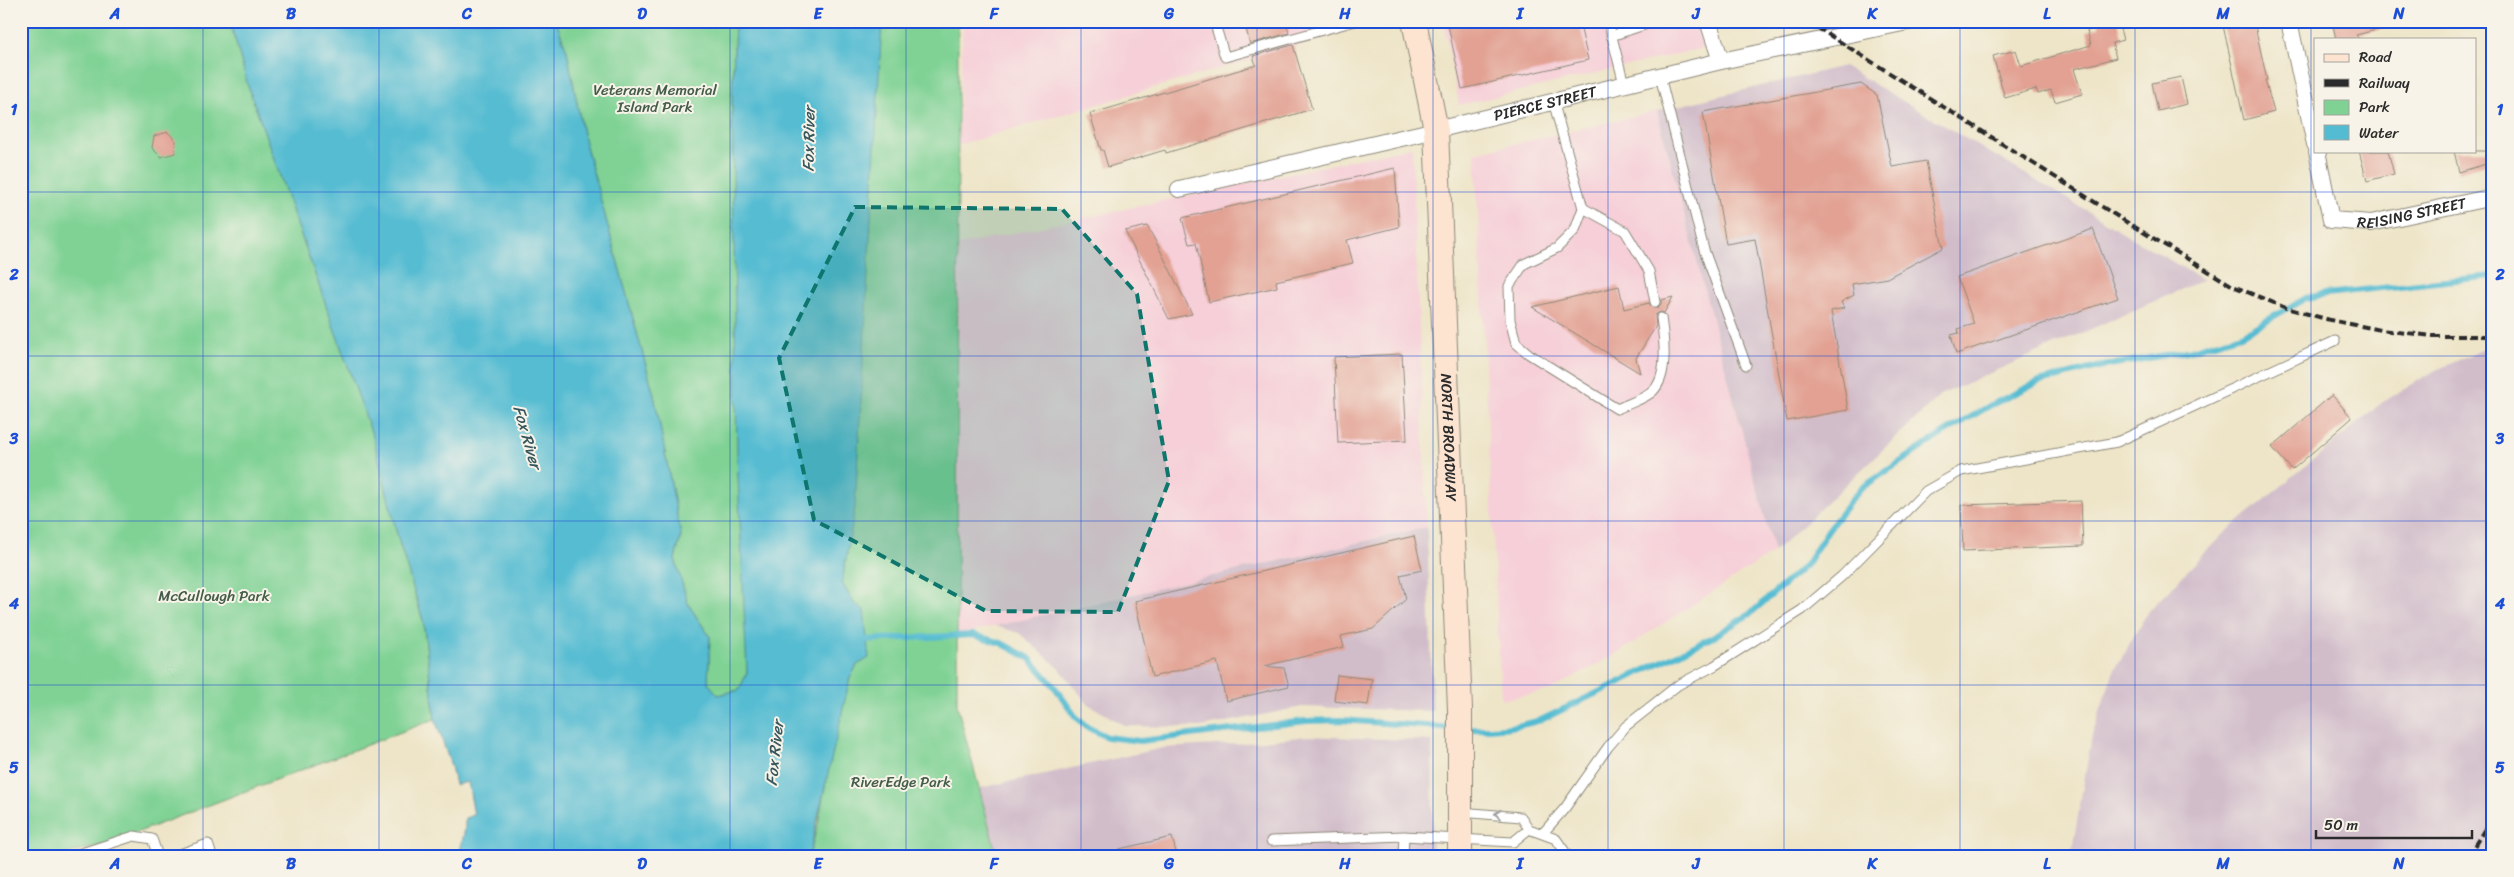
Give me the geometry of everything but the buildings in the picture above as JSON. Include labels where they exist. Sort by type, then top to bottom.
[{"type":"main road","name":"NORTH BROADWAY","points":[[1414,21],[1436,130],[1460,709],[1460,847]]},
{"type":"street","points":[[1708,21],[1721,61]]},
{"type":"street","points":[[2290,21],[2314,139]]},
{"type":"street","name":"PIERCE STREET","points":[[1179,189],[1436,130],[1721,61],[1907,22]]},
{"type":"street","name":"REISING STREET","points":[[2317,152],[2331,220],[2371,223],[2493,197]]},
{"type":"lane","points":[[1214,21],[1225,57],[1355,21]]},
{"type":"lane","points":[[1608,21],[1624,84]]},
{"type":"lane","points":[[1611,36],[1644,25],[1644,21]]},
{"type":"lane","points":[[1660,76],[1704,250],[1746,366]]},
{"type":"lane","points":[[1553,101],[1583,208],[1574,230],[1558,248],[1524,264],[1509,286],[1510,320],[1516,342],[1529,354],[1617,409],[1653,391],[1664,367],[1664,334],[1661,318]]},
{"type":"lane","points":[[1583,208],[1625,232],[1648,271],[1655,302]]},
{"type":"lane","points":[[1543,834],[1565,808],[1608,747],[1626,726],[1678,685],[1714,666],[1802,610],[1842,576],[1926,492],[1962,470],[2117,442],[2334,340]]},
{"type":"lane","points":[[1460,812],[1521,817],[1529,829],[1556,839],[1568,856]]},
{"type":"lane","points":[[1271,841],[1404,836],[1460,847],[1513,842],[1529,829]]},
{"type":"lane","points":[[72,856],[134,836],[152,839],[158,856]]},
{"type":"lane","points":[[1402,856],[1404,836]]},
{"type":"lane","points":[[174,856],[208,844],[212,856]]},
{"type":"highlighted area","points":[[855,207],[1062,209],[1137,294],[1169,481],[1118,612],[986,611],[814,520],[779,358]]},
{"type":"shaded area","points":[[963,21],[1382,21],[958,145]]},
{"type":"shaded area","points":[[1443,21],[1696,21],[1704,48],[1459,105]]},
{"type":"shaded area","points":[[1844,66],[2203,280],[1942,394],[1774,552],[1657,111]]},
{"type":"shaded area","points":[[1657,111],[1774,552],[1616,654],[1550,690],[1501,700],[1475,153]]},
{"type":"shaded area","points":[[1412,147],[1427,527],[956,635],[958,245]]},
{"type":"shaded area","points":[[2493,345],[2493,856],[2071,856],[2092,736],[2113,673],[2147,613],[2221,536],[2383,402],[2434,371]]},
{"type":"shaded area","points":[[1427,527],[1433,711],[1302,707],[1201,727],[1125,726],[1088,704],[1059,668],[1019,633],[995,626]]},
{"type":"shaded area","points":[[1308,736],[1432,741],[1433,856],[989,856],[971,790],[1163,748],[1236,744]]},
{"type":"green space","name":"McCullough Park","points":[[21,21],[230,21],[248,86],[374,440],[398,538],[423,621],[435,719],[107,844],[58,856],[21,856]]},
{"type":"green space","name":"Veterans Memorial Island Park","points":[[556,21],[735,21],[732,103],[747,673],[739,690],[718,695],[708,683],[710,637],[688,604],[675,559],[681,536],[654,395],[584,139],[567,51]]},
{"type":"green space","name":"RiverEdge Park","points":[[873,21],[958,21],[957,705],[997,856],[809,856],[818,824],[833,744],[850,678],[857,665],[854,603],[842,583],[848,547]]},
{"type":"water","name":"Fox River","points":[[230,21],[556,21],[567,51],[584,139],[654,395],[681,536],[675,559],[688,604],[710,637],[708,683],[718,695],[739,690],[747,673],[737,457],[732,103],[735,21],[882,21],[855,507],[842,583],[854,603],[864,610],[869,658],[857,665],[850,678],[809,856],[459,856],[465,829],[465,818],[474,815],[468,782],[455,785],[451,766],[435,719],[423,620],[398,538],[374,440],[248,86]]},
{"type":"waterway","points":[[1465,729],[1503,728],[1541,720],[1715,636],[1751,613],[1806,565],[1828,530],[1860,489],[1942,434],[1991,405],[2039,382],[2098,367],[2188,351],[2241,335],[2306,298],[2326,294],[2493,276]]},
{"type":"waterway","points":[[860,640],[973,635],[1001,643],[1029,658],[1054,686],[1075,716],[1087,727],[1107,737],[1140,741],[1306,721],[1340,720],[1455,728]]},
{"type":"railway","points":[[1807,21],[2128,223],[2233,286],[2286,308],[2330,320],[2381,330],[2433,336],[2493,336]]},
{"type":"railway","points":[[2468,856],[2493,816]]},
{"type":"railway","points":[[2486,856],[2493,845]]}]
